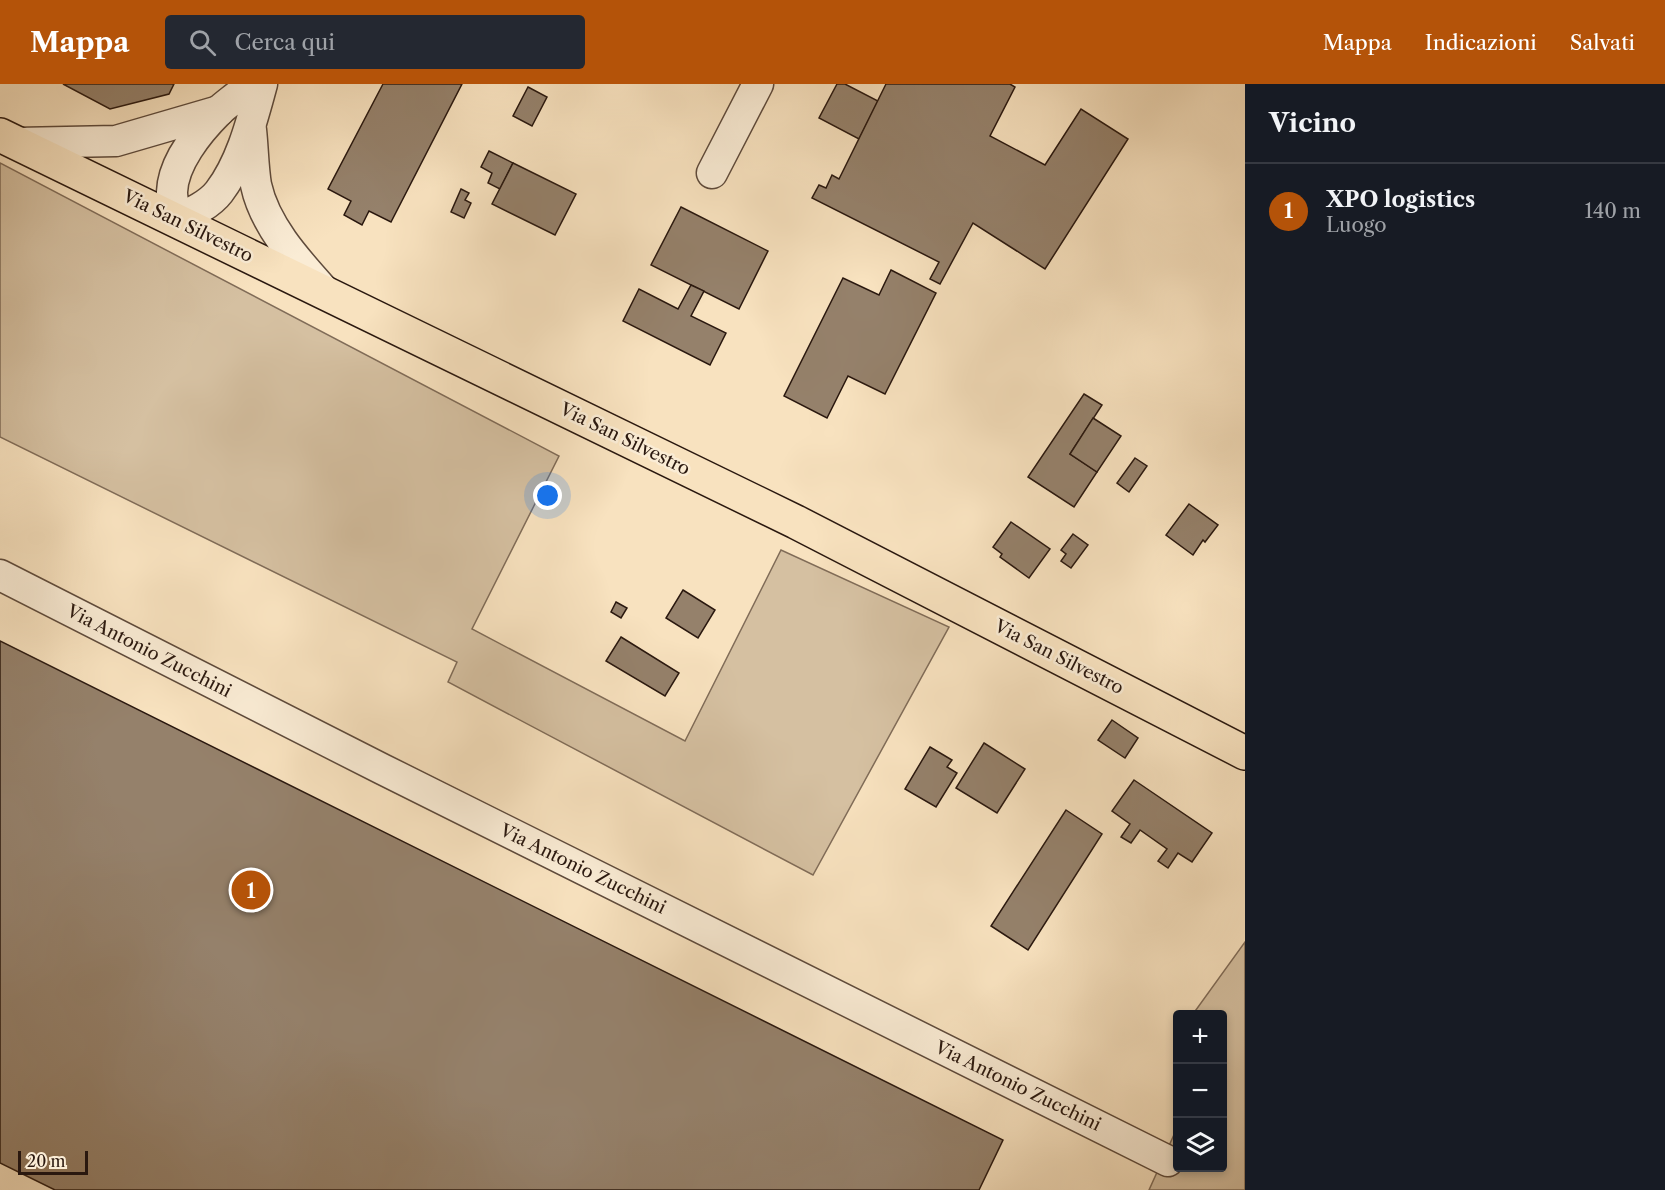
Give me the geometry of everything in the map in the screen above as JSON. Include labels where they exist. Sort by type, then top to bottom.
[{"type":"main road","name":"Via San Silvestro","points":[[9,139],[796,522],[1245,753]]},
{"type":"street","points":[[250,84],[205,126],[188,151],[175,175],[172,194],[176,220],[197,210],[218,194],[232,170],[250,124],[262,84]]},
{"type":"street","points":[[712,174],[758,84]]},
{"type":"street","points":[[9,139],[116,141],[219,111]]},
{"type":"street","points":[[250,124],[257,186],[267,214],[298,260],[326,293]]},
{"type":"street","name":"Via Antonio Zucchini","points":[[0,575],[371,764],[1168,1161]]},
{"type":"shaded area","points":[[0,163],[559,456],[472,629],[685,741],[781,550],[949,627],[813,875],[448,682],[457,662],[0,437]]},
{"type":"shaded area","points":[[1245,942],[1245,1190],[1149,1190],[1173,1137],[1173,1172],[1227,1172],[1227,1010],[1196,1010]]},
{"type":"building","points":[[63,84],[174,84],[169,94],[110,109]]},
{"type":"building","points":[[383,84],[462,84],[391,222],[369,211],[362,225],[344,215],[351,201],[328,189]]},
{"type":"building","points":[[837,84],[845,84],[878,101],[859,139],[819,118]]},
{"type":"building","points":[[886,84],[1010,84],[1015,87],[990,136],[1045,165],[1081,109],[1128,139],[1045,269],[973,223],[940,284],[930,279],[939,262],[812,198],[819,185],[826,188],[832,175],[839,179]]},
{"type":"building","points":[[528,87],[547,97],[532,126],[513,116]]},
{"type":"building","points":[[489,151],[513,163],[500,189],[488,183],[492,173],[481,167]]},
{"type":"building","points":[[513,163],[576,194],[555,235],[492,204]]},
{"type":"building","points":[[461,189],[469,193],[465,200],[471,203],[464,218],[451,212]]},
{"type":"building","points":[[681,207],[768,251],[739,309],[651,265]]},
{"type":"building","points":[[891,270],[936,293],[885,394],[848,376],[827,418],[784,396],[843,278],[879,295]]},
{"type":"building","points":[[691,285],[704,291],[691,316],[726,333],[710,365],[623,321],[639,289],[678,309]]},
{"type":"building","points":[[1084,394],[1102,405],[1070,454],[1097,472],[1074,507],[1028,477]]},
{"type":"building","points":[[1093,418],[1121,436],[1097,472],[1070,454]]},
{"type":"building","points":[[1135,458],[1147,466],[1129,492],[1117,483]]},
{"type":"building","points":[[1189,504],[1218,525],[1205,542],[1203,540],[1193,555],[1166,535]]},
{"type":"building","points":[[1011,522],[1050,549],[1029,578],[1000,557],[1002,554],[993,547]]},
{"type":"building","points":[[1073,534],[1088,545],[1071,568],[1061,561],[1066,554],[1061,550]]},
{"type":"building","points":[[683,590],[715,610],[698,638],[666,618]]},
{"type":"building","points":[[616,602],[627,608],[621,618],[611,612]]},
{"type":"building","points":[[621,637],[679,673],[665,696],[606,661]]},
{"type":"building","points":[[0,641],[1003,1140],[979,1190],[55,1190],[0,1163]]},
{"type":"building","points":[[1112,720],[1138,738],[1125,758],[1098,740]]},
{"type":"building","points":[[984,743],[1025,769],[997,813],[956,788]]},
{"type":"building","points":[[930,747],[952,760],[947,767],[957,773],[936,807],[905,789]]},
{"type":"building","points":[[1134,780],[1212,833],[1192,862],[1178,853],[1168,868],[1158,861],[1167,849],[1140,830],[1131,843],[1121,837],[1130,824],[1112,811]]},
{"type":"building","points":[[1066,810],[1102,834],[1028,950],[991,926]]},
{"type":"place","name":"XPO logistics","points":[[251,890]]}]
